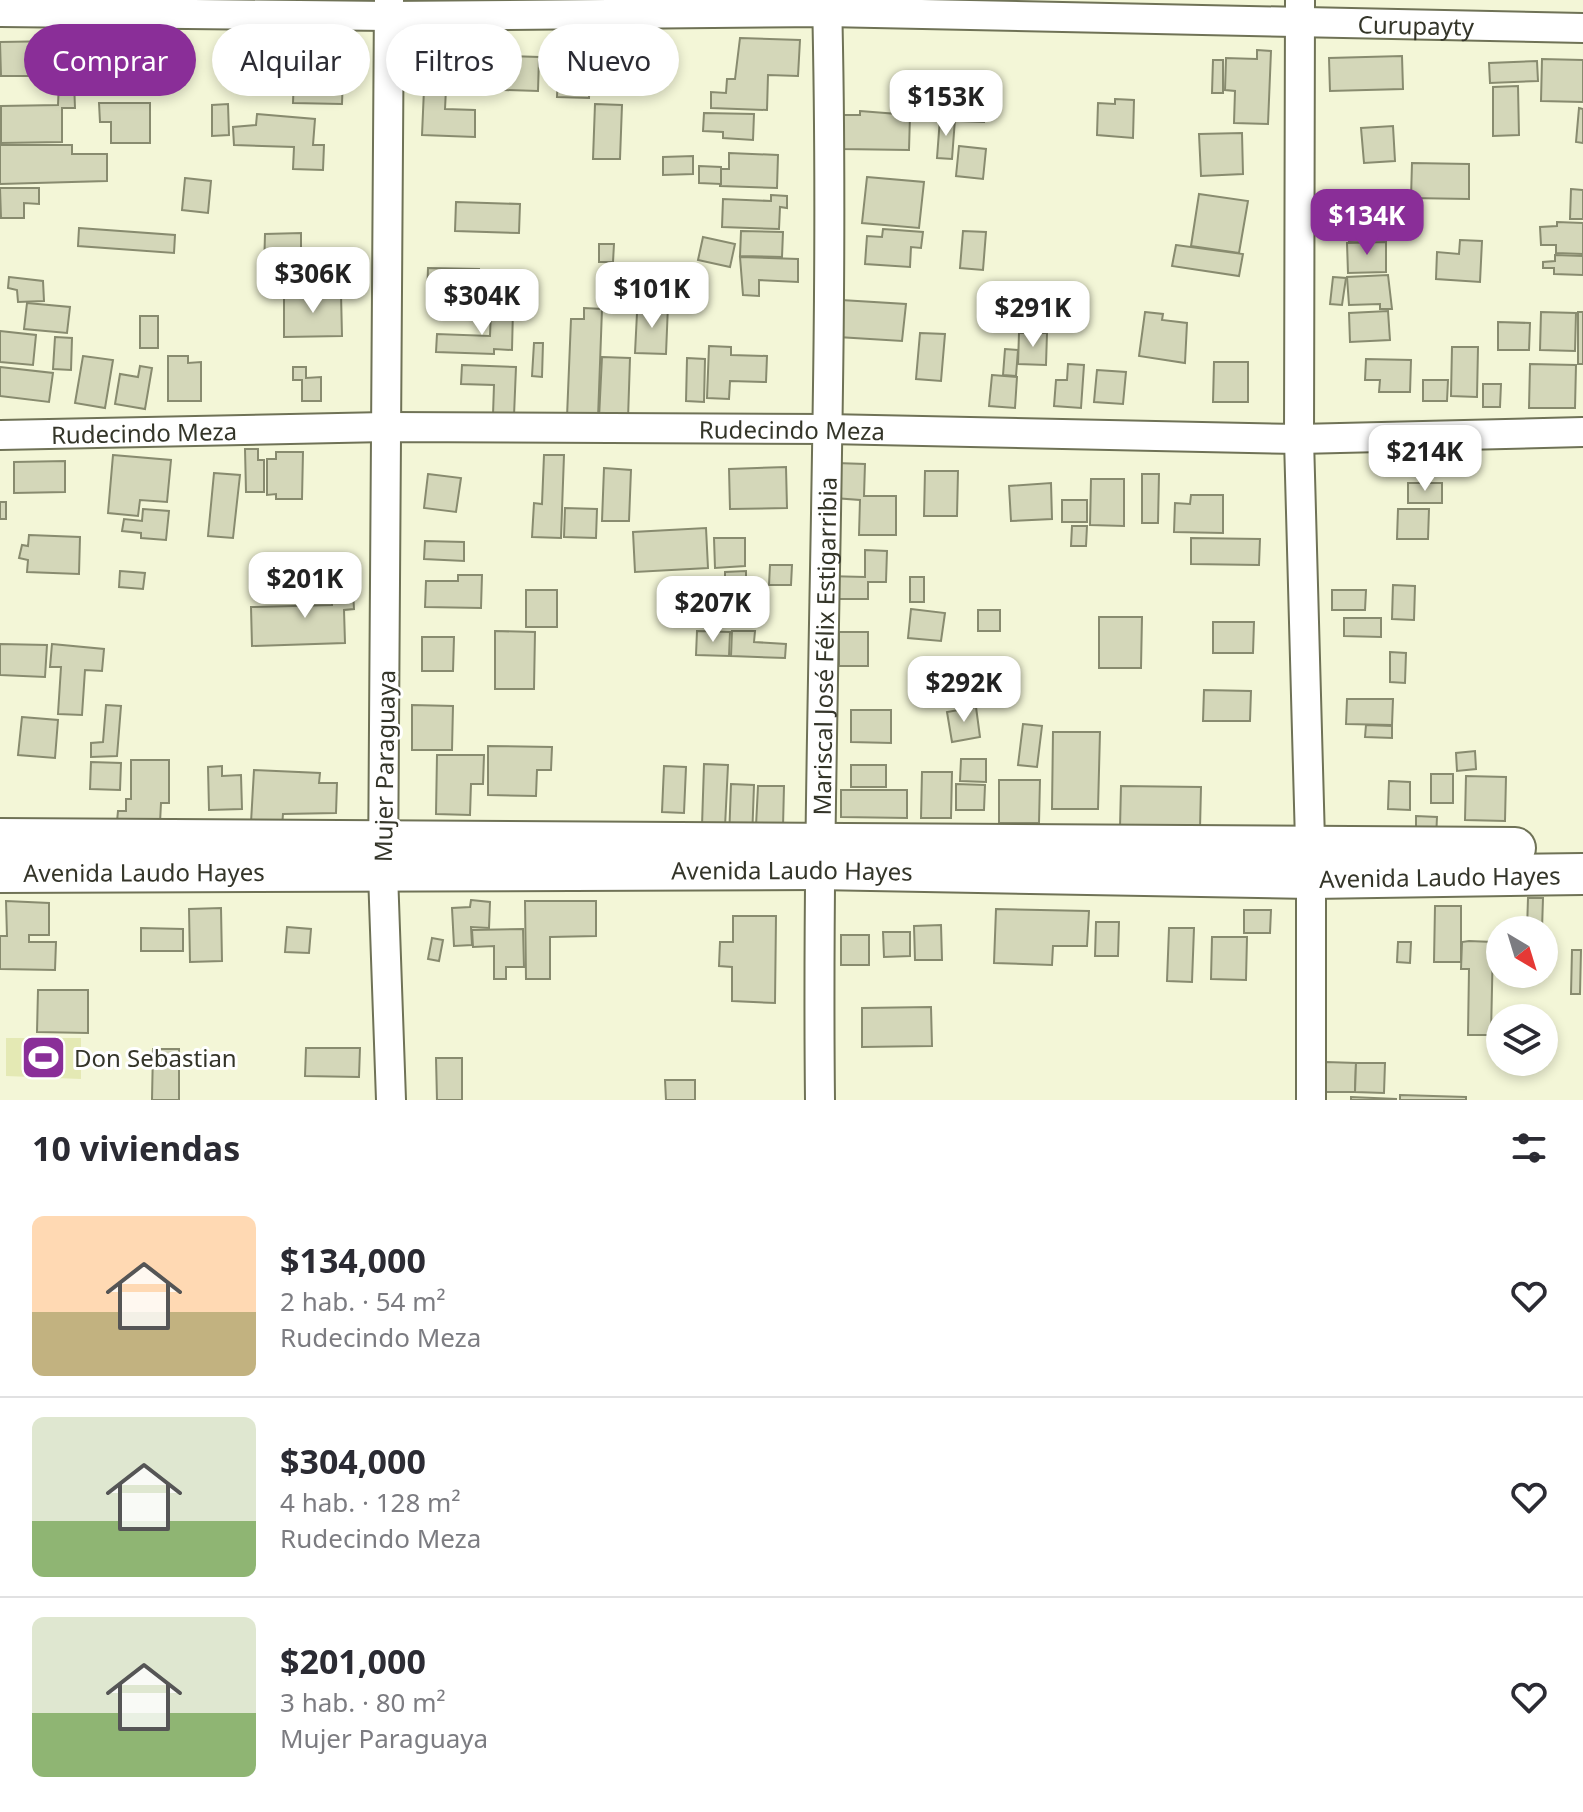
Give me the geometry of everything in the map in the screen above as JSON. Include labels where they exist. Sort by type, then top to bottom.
[{"type":"street","name":"Curupayty","points":[[0,12],[827,6],[1300,10],[1583,28]]},
{"type":"street","name":"Mariscal José Félix Estigarribia","points":[[820,1100],[818,855],[827,429],[827,6]]},
{"type":"street","name":"Mujer Paraguaya","points":[[388,8],[383,858],[391,1100]]},
{"type":"street","points":[[1300,10],[1299,439],[1310,862],[1311,1100]]},
{"type":"street","name":"Rudecindo Meza","points":[[0,435],[386,427],[827,429],[1299,439],[1583,432]]},
{"type":"street","name":"Avenida Laudo Hayes","points":[[0,839],[383,858]]},
{"type":"street","name":"Avenida Laudo Hayes","points":[[1310,862],[1583,848]]},
{"type":"street","name":"Avenida Laudo Hayes","points":[[0,872],[383,858],[818,855],[1310,862],[1583,874]]},
{"type":"green space","name":"Don Sebastian","points":[[6,1038],[81,1038],[81,1079],[6,1076]]},
{"type":"building","points":[[740,38],[800,40],[798,76],[768,75],[767,110],[711,108],[711,92],[726,93],[727,79],[735,79]]},
{"type":"building","points":[[0,42],[24,42],[24,76],[1,76]]},
{"type":"building","points":[[1257,50],[1271,51],[1268,124],[1234,123],[1235,91],[1225,90],[1226,58],[1257,59]]},
{"type":"building","points":[[522,56],[538,57],[538,91],[522,91]]},
{"type":"building","points":[[1402,56],[1403,89],[1330,91],[1329,58]]},
{"type":"building","points":[[1542,59],[1583,60],[1583,102],[1541,101]]},
{"type":"building","points":[[1213,60],[1223,60],[1223,93],[1212,93]]},
{"type":"building","points":[[1537,61],[1538,81],[1490,83],[1489,63]]},
{"type":"building","points":[[961,82],[985,83],[984,122],[960,121]]},
{"type":"building","points":[[1518,86],[1519,135],[1493,136],[1493,87]]},
{"type":"building","points":[[58,96],[75,96],[75,108],[62,108],[62,142],[1,143],[1,106],[58,105]]},
{"type":"building","points":[[293,96],[342,96],[342,104],[293,103]]},
{"type":"building","points":[[424,96],[446,96],[445,109],[475,110],[475,137],[422,135]]},
{"type":"building","points":[[557,96],[589,96],[589,98]]},
{"type":"building","points":[[1115,99],[1134,100],[1133,138],[1097,135],[1098,103],[1115,104]]},
{"type":"building","points":[[99,103],[150,103],[150,143],[111,143],[111,122],[100,122]]},
{"type":"building","points":[[228,104],[229,135],[212,136],[212,105]]},
{"type":"building","points":[[595,104],[622,105],[620,159],[593,159]]},
{"type":"building","points":[[1579,108],[1583,109],[1583,143],[1576,142]]},
{"type":"building","points":[[860,111],[910,115],[909,150],[841,149],[841,115],[860,115]]},
{"type":"building","points":[[704,113],[754,114],[753,140],[723,138],[723,132],[703,131]]},
{"type":"building","points":[[257,114],[315,119],[313,145],[324,145],[323,170],[293,169],[294,147],[234,145],[233,127],[256,125]]},
{"type":"building","points":[[940,118],[955,119],[952,159],[937,158]]},
{"type":"building","points":[[1393,126],[1395,161],[1364,163],[1361,128]]},
{"type":"building","points":[[1242,133],[1243,174],[1201,176],[1199,134]]},
{"type":"building","points":[[0,145],[72,145],[72,154],[107,154],[107,181],[0,184]]},
{"type":"building","points":[[959,146],[986,149],[983,179],[956,176]]},
{"type":"building","points":[[729,153],[778,155],[777,188],[720,186],[721,169],[729,169]]},
{"type":"building","points":[[693,156],[693,174],[663,175],[663,157]]},
{"type":"building","points":[[1412,163],[1469,164],[1469,199],[1411,198]]},
{"type":"building","points":[[699,166],[721,167],[721,184],[699,183]]},
{"type":"building","points":[[867,177],[924,182],[919,228],[862,223]]},
{"type":"building","points":[[185,178],[211,181],[208,213],[182,210]]},
{"type":"building","points":[[0,188],[39,188],[39,204],[24,203],[24,218],[1,218]]},
{"type":"building","points":[[1571,189],[1583,190],[1583,219],[1570,219]]},
{"type":"building","points":[[1199,194],[1248,201],[1239,253],[1191,246]]},
{"type":"building","points":[[771,195],[787,196],[787,208],[780,207],[779,229],[722,227],[723,199],[771,201]]},
{"type":"building","points":[[456,202],[520,204],[519,233],[455,231]]},
{"type":"building","points":[[1398,216],[1399,239],[1349,241],[1349,217]]},
{"type":"building","points":[[1557,222],[1583,223],[1583,254],[1556,253],[1556,245],[1541,245],[1540,227],[1557,226]]},
{"type":"building","points":[[79,228],[175,235],[174,253],[78,246]]},
{"type":"building","points":[[883,229],[923,232],[921,248],[911,247],[910,267],[865,264],[867,236],[882,237]]},
{"type":"building","points":[[741,231],[783,232],[782,257],[740,256]]},
{"type":"building","points":[[963,231],[986,232],[983,270],[960,268]]},
{"type":"building","points":[[301,233],[301,269],[264,270],[265,234]]},
{"type":"building","points":[[703,237],[735,244],[730,267],[698,260]]},
{"type":"building","points":[[1460,240],[1482,241],[1480,282],[1436,279],[1437,252],[1459,254]]},
{"type":"building","points":[[1386,242],[1386,272],[1348,273],[1347,243]]},
{"type":"building","points":[[599,244],[614,244],[613,262],[599,262]]},
{"type":"building","points":[[1176,245],[1243,254],[1239,276],[1172,266]]},
{"type":"building","points":[[315,254],[341,254],[342,283],[321,283]]},
{"type":"building","points":[[1555,255],[1583,256],[1583,275],[1554,274],[1554,268],[1543,268],[1543,262],[1555,261]]},
{"type":"building","points":[[740,257],[798,259],[798,282],[759,280],[759,296],[743,295]]},
{"type":"building","points":[[428,268],[479,269],[477,299],[427,297]]},
{"type":"building","points":[[1388,275],[1392,309],[1380,309],[1380,304],[1349,305],[1347,277]]},
{"type":"building","points":[[9,277],[43,281],[44,301],[18,302],[17,290],[8,288]]},
{"type":"building","points":[[1333,277],[1346,278],[1342,305],[1330,304]]},
{"type":"building","points":[[341,293],[342,336],[284,337],[284,294]]},
{"type":"building","points":[[841,300],[906,304],[902,341],[838,337]]},
{"type":"building","points":[[27,303],[70,307],[67,333],[24,329]]},
{"type":"building","points":[[646,304],[668,305],[666,354],[635,353],[637,313],[646,313]]},
{"type":"building","points":[[584,308],[602,309],[598,418],[567,417],[571,319],[584,319]]},
{"type":"building","points":[[491,309],[513,309],[512,350],[494,349],[494,354],[436,352],[437,334],[490,336]]},
{"type":"building","points":[[1388,311],[1390,340],[1350,342],[1349,313]]},
{"type":"building","points":[[1145,312],[1163,314],[1162,320],[1187,323],[1185,363],[1139,356]]},
{"type":"building","points":[[1541,312],[1576,313],[1575,351],[1540,350]]},
{"type":"building","points":[[1578,312],[1583,312],[1583,364],[1578,364]]},
{"type":"building","points":[[140,316],[158,316],[158,348],[140,348]]},
{"type":"building","points":[[1498,322],[1530,323],[1529,350],[1498,350]]},
{"type":"building","points":[[0,331],[36,335],[33,365],[0,362]]},
{"type":"building","points":[[920,333],[945,334],[941,381],[916,379]]},
{"type":"building","points":[[1019,333],[1047,333],[1046,365],[1018,364]]},
{"type":"building","points":[[55,337],[72,338],[71,370],[53,369]]},
{"type":"building","points":[[534,343],[543,343],[542,377],[532,376]]},
{"type":"building","points":[[709,346],[731,347],[731,355],[767,356],[766,382],[730,381],[729,399],[707,398]]},
{"type":"building","points":[[1452,347],[1478,347],[1477,397],[1451,396]]},
{"type":"building","points":[[1005,349],[1018,350],[1016,376],[1003,375]]},
{"type":"building","points":[[83,356],[113,360],[105,408],[75,403]]},
{"type":"building","points":[[168,356],[188,356],[188,363],[201,362],[201,401],[168,401]]},
{"type":"building","points":[[602,357],[630,358],[628,419],[599,418]]},
{"type":"building","points":[[687,358],[705,359],[704,402],[686,401]]},
{"type":"building","points":[[1366,359],[1411,360],[1410,392],[1379,392],[1380,380],[1365,380]]},
{"type":"building","points":[[1214,362],[1248,362],[1248,402],[1213,402]]},
{"type":"building","points":[[1068,364],[1084,365],[1081,408],[1054,406],[1056,380],[1067,380]]},
{"type":"building","points":[[1530,364],[1576,365],[1575,408],[1529,408]]},
{"type":"building","points":[[462,365],[516,367],[514,416],[493,415],[494,385],[461,384]]},
{"type":"building","points":[[140,366],[152,368],[145,409],[115,404],[120,374],[138,377]]},
{"type":"building","points":[[0,367],[53,373],[49,402],[0,396]]},
{"type":"building","points":[[293,367],[306,367],[306,378],[321,377],[321,401],[302,401],[302,380],[293,380]]},
{"type":"building","points":[[1097,370],[1126,372],[1123,404],[1094,402]]},
{"type":"building","points":[[992,375],[1017,377],[1015,408],[989,406]]},
{"type":"building","points":[[1423,380],[1448,380],[1447,401],[1423,401]]},
{"type":"building","points":[[1483,384],[1501,384],[1500,407],[1483,407]]},
{"type":"building","points":[[245,449],[258,449],[258,460],[264,460],[264,492],[246,492]]},
{"type":"building","points":[[276,452],[303,452],[302,499],[276,499],[276,494],[267,495],[267,459],[276,459]]},
{"type":"building","points":[[113,455],[171,460],[167,502],[140,500],[138,516],[108,513]]},
{"type":"building","points":[[544,455],[564,455],[561,538],[532,537],[534,503],[542,504]]},
{"type":"building","points":[[65,461],[65,492],[14,493],[14,462]]},
{"type":"building","points":[[836,463],[865,464],[864,496],[896,496],[896,535],[859,535],[860,500],[834,498]]},
{"type":"building","points":[[786,467],[787,508],[730,509],[729,469]]},
{"type":"building","points":[[604,468],[631,470],[629,521],[602,521]]},
{"type":"building","points":[[925,471],[958,471],[957,516],[924,516]]},
{"type":"building","points":[[214,473],[240,475],[233,538],[208,536]]},
{"type":"building","points":[[428,474],[461,478],[456,512],[424,508]]},
{"type":"building","points":[[1142,474],[1159,474],[1158,523],[1142,523]]},
{"type":"building","points":[[1091,479],[1124,479],[1124,526],[1090,525]]},
{"type":"building","points":[[1051,483],[1052,519],[1011,521],[1009,486]]},
{"type":"building","points":[[1408,483],[1442,483],[1442,503],[1408,503]]},
{"type":"building","points":[[1191,495],[1223,495],[1223,533],[1174,532],[1175,503],[1190,504]]},
{"type":"building","points":[[1062,500],[1087,500],[1087,522],[1062,522]]},
{"type":"building","points":[[0,502],[6,502],[6,519],[0,519]]},
{"type":"building","points":[[565,508],[597,509],[596,538],[564,537]]},
{"type":"building","points":[[143,509],[169,511],[166,540],[141,538],[141,533],[122,531],[124,519],[142,521]]},
{"type":"building","points":[[1398,509],[1429,509],[1428,539],[1397,539]]},
{"type":"building","points":[[1072,526],[1087,526],[1086,546],[1071,546]]},
{"type":"building","points":[[706,528],[708,568],[635,572],[633,532]]},
{"type":"building","points":[[29,535],[80,537],[79,574],[27,572],[28,560],[19,558],[22,545],[28,546]]},
{"type":"building","points":[[714,538],[745,538],[745,566],[715,568]]},
{"type":"building","points":[[1191,538],[1260,539],[1259,565],[1191,564]]},
{"type":"building","points":[[425,541],[464,542],[464,561],[424,559]]},
{"type":"building","points":[[865,550],[887,551],[886,582],[868,582],[868,599],[826,599],[826,576],[865,577]]},
{"type":"building","points":[[284,553],[326,554],[325,583],[258,578],[259,558],[284,559]]},
{"type":"building","points":[[770,565],[792,565],[791,585],[769,585]]},
{"type":"building","points":[[120,571],[145,573],[143,589],[119,587]]},
{"type":"building","points":[[746,571],[746,586],[725,587],[725,572]]},
{"type":"building","points":[[352,575],[354,609],[344,610],[345,643],[252,646],[251,607],[332,605],[330,576]]},
{"type":"building","points":[[458,575],[482,575],[481,608],[425,607],[426,581],[458,581]]},
{"type":"building","points":[[910,577],[924,577],[924,602],[910,602]]},
{"type":"building","points":[[1393,585],[1415,586],[1414,620],[1392,619]]},
{"type":"building","points":[[526,590],[557,590],[557,627],[526,627]]},
{"type":"building","points":[[1332,590],[1366,590],[1365,610],[1332,610]]},
{"type":"building","points":[[911,609],[945,613],[941,641],[908,638]]},
{"type":"building","points":[[978,610],[1000,610],[1000,631],[978,631]]},
{"type":"building","points":[[1099,617],[1142,617],[1141,668],[1099,668]]},
{"type":"building","points":[[1344,618],[1381,618],[1381,637],[1344,636]]},
{"type":"building","points":[[1213,622],[1254,622],[1253,653],[1213,653]]},
{"type":"building","points":[[495,631],[535,632],[534,689],[495,689]]},
{"type":"building","points":[[697,631],[730,632],[729,656],[696,655]]},
{"type":"building","points":[[732,631],[755,631],[754,642],[786,644],[785,658],[731,656]]},
{"type":"building","points":[[839,632],[868,632],[868,666],[839,666]]},
{"type":"building","points":[[422,637],[454,637],[453,671],[422,671]]},
{"type":"building","points":[[0,644],[47,645],[45,677],[0,675]]},
{"type":"building","points":[[52,644],[104,649],[102,671],[85,670],[82,715],[58,714],[61,667],[50,667]]},
{"type":"building","points":[[1390,652],[1406,653],[1405,683],[1390,682]]},
{"type":"building","points":[[1204,690],[1251,691],[1250,721],[1203,721]]},
{"type":"building","points":[[1347,699],[1393,699],[1392,725],[1346,724]]},
{"type":"building","points":[[106,705],[121,706],[117,756],[91,757],[91,743],[103,742]]},
{"type":"building","points":[[412,705],[453,706],[452,750],[412,750]]},
{"type":"building","points":[[976,707],[980,737],[952,742],[947,712]]},
{"type":"building","points":[[851,710],[891,710],[891,743],[851,742]]},
{"type":"building","points":[[22,717],[58,720],[55,758],[18,755]]},
{"type":"building","points":[[1023,724],[1042,726],[1037,767],[1018,765]]},
{"type":"building","points":[[1366,725],[1392,726],[1392,738],[1365,737]]},
{"type":"building","points":[[1053,732],[1100,732],[1098,809],[1052,809]]},
{"type":"building","points":[[488,746],[552,747],[551,770],[537,770],[536,796],[488,795]]},
{"type":"building","points":[[1475,751],[1476,769],[1457,771],[1456,753]]},
{"type":"building","points":[[437,755],[484,755],[483,784],[471,784],[470,815],[436,814]]},
{"type":"building","points":[[961,759],[986,759],[986,782],[960,781]]},
{"type":"building","points":[[131,760],[169,760],[169,803],[161,803],[160,823],[116,832],[118,811],[126,811],[126,799],[131,799]]},
{"type":"building","points":[[91,762],[121,763],[120,790],[90,789]]},
{"type":"building","points":[[704,764],[728,765],[725,827],[702,826]]},
{"type":"building","points":[[851,765],[886,765],[886,787],[851,787]]},
{"type":"building","points":[[222,766],[222,776],[241,775],[242,809],[209,810],[208,767]]},
{"type":"building","points":[[664,766],[686,767],[684,813],[662,812]]},
{"type":"building","points":[[254,770],[320,773],[319,783],[337,783],[336,813],[283,814],[281,841],[250,840]]},
{"type":"building","points":[[922,772],[952,772],[951,818],[921,818]]},
{"type":"building","points":[[1431,774],[1453,774],[1453,803],[1431,803]]},
{"type":"building","points":[[1466,776],[1506,777],[1505,821],[1465,820]]},
{"type":"building","points":[[999,780],[1040,780],[1039,823],[999,823]]},
{"type":"building","points":[[1389,781],[1410,782],[1410,810],[1388,809]]},
{"type":"building","points":[[731,784],[754,785],[752,840],[729,839]]},
{"type":"building","points":[[956,784],[985,785],[984,810],[956,810]]},
{"type":"building","points":[[758,786],[784,786],[783,827],[756,826]]},
{"type":"building","points":[[1121,786],[1201,787],[1200,829],[1120,828]]},
{"type":"building","points":[[841,790],[907,790],[907,818],[841,817]]},
{"type":"building","points":[[1416,816],[1437,817],[1436,839],[1416,838]]},
{"type":"building","points":[[1528,898],[1543,898],[1542,916],[1527,916]]},
{"type":"building","points":[[471,900],[490,902],[489,928],[471,927],[472,945],[454,946],[452,908],[470,907]]},
{"type":"building","points":[[6,901],[49,903],[49,935],[29,935],[29,942],[56,942],[55,970],[0,969],[0,936],[7,936]]},
{"type":"building","points":[[525,901],[596,901],[596,936],[550,937],[550,979],[526,979]]},
{"type":"building","points":[[1435,906],[1461,906],[1461,962],[1434,962]]},
{"type":"building","points":[[221,908],[222,961],[190,962],[189,909]]},
{"type":"building","points":[[996,909],[1089,911],[1087,946],[1053,946],[1052,965],[994,963]]},
{"type":"building","points":[[1244,910],[1271,910],[1270,933],[1244,933]]},
{"type":"building","points":[[733,916],[776,916],[775,1003],[732,1001],[732,967],[719,966],[720,942],[733,942]]},
{"type":"building","points":[[1096,922],[1119,922],[1118,956],[1095,956]]},
{"type":"building","points":[[941,925],[942,960],[915,960],[914,926]]},
{"type":"building","points":[[287,927],[311,929],[309,953],[285,952]]},
{"type":"building","points":[[141,928],[183,929],[183,951],[141,951]]},
{"type":"building","points":[[1169,928],[1194,928],[1192,982],[1167,981]]},
{"type":"building","points":[[523,929],[524,967],[506,967],[506,979],[494,979],[494,946],[473,947],[472,930]]},
{"type":"building","points":[[883,932],[910,932],[910,956],[884,957]]},
{"type":"building","points":[[841,935],[869,935],[869,965],[841,965]]},
{"type":"building","points":[[1212,937],[1247,937],[1246,980],[1211,979]]},
{"type":"building","points":[[432,938],[443,940],[439,961],[428,959]]},
{"type":"building","points":[[1398,942],[1411,942],[1410,963],[1397,962]]},
{"type":"building","points":[[1462,942],[1486,942],[1486,988],[1492,988],[1492,1004],[1486,1004],[1486,1035],[1468,1035],[1469,969],[1461,969]]},
{"type":"building","points":[[1572,950],[1581,950],[1580,994],[1571,994]]},
{"type":"building","points":[[38,990],[88,990],[88,1033],[37,1032]]},
{"type":"building","points":[[931,1007],[932,1046],[862,1047],[862,1008]]},
{"type":"building","points":[[306,1048],[360,1048],[359,1077],[305,1076]]},
{"type":"building","points":[[153,1049],[179,1049],[179,1100],[152,1100]]},
{"type":"building","points":[[436,1058],[462,1058],[462,1100],[437,1100]]},
{"type":"building","points":[[1326,1062],[1356,1063],[1355,1092],[1326,1092]]},
{"type":"building","points":[[1356,1063],[1385,1063],[1384,1093],[1355,1092]]},
{"type":"building","points":[[665,1080],[695,1080],[695,1100],[666,1100]]},
{"type":"building","points":[[1400,1095],[1466,1097],[1466,1100],[1400,1100]]},
{"type":"building","points":[[1351,1097],[1396,1099],[1396,1100],[1351,1100]]},
{"type":"place","name":"Don Sebastian","points":[[43,1057]]}]
